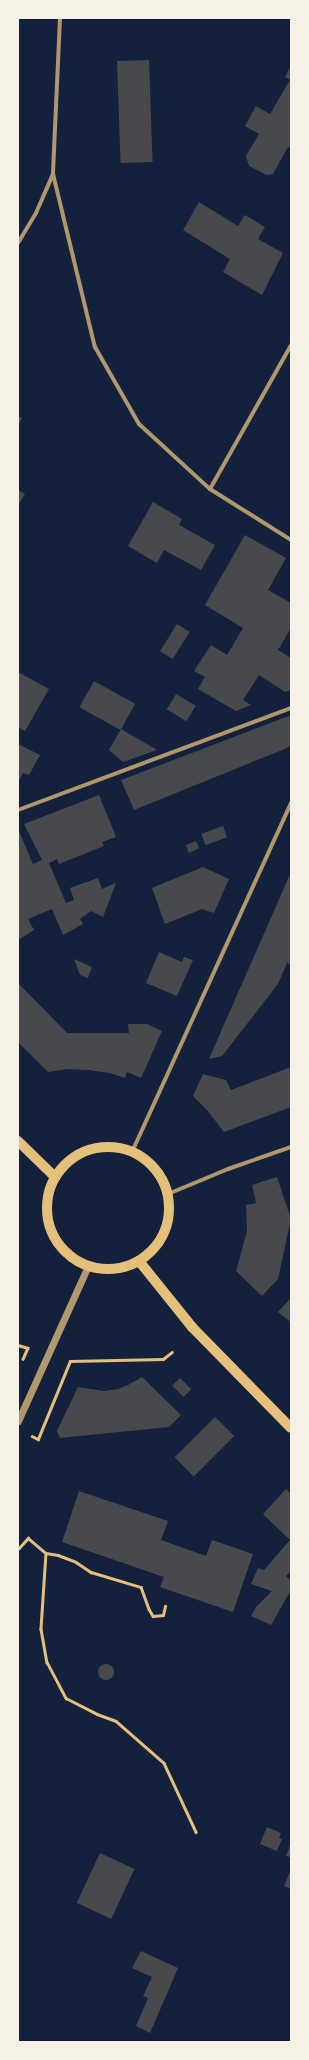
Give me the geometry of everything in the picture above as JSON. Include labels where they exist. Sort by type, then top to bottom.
[{"type":"main road","points":[[18,1140],[55,1177]]},
{"type":"main road","points":[[115,1147],[132,1152],[148,1162],[161,1177],[168,1194],[169,1213],[165,1232],[154,1249],[139,1261],[123,1268],[105,1269],[88,1266],[72,1258],[59,1245],[50,1230],[47,1212],[48,1194],[55,1177],[65,1163],[80,1154],[97,1148],[115,1147]]},
{"type":"main road","points":[[139,1261],[192,1327],[291,1428]]},
{"type":"street","points":[[60,18],[53,174],[95,347],[139,424],[210,489],[291,540]]},
{"type":"street","points":[[18,243],[36,213],[53,174]]},
{"type":"street","points":[[210,489],[291,345]]},
{"type":"street","points":[[18,810],[291,708]]},
{"type":"street","points":[[132,1152],[291,803]]},
{"type":"street","points":[[168,1194],[228,1169],[291,1147]]},
{"type":"street","points":[[18,1421],[88,1266]]},
{"type":"path","points":[[18,1346],[28,1348],[20,1364]]},
{"type":"path","points":[[32,1436],[38,1439],[70,1361],[163,1359],[172,1352]]},
{"type":"path","points":[[18,1549],[28,1538],[46,1553],[58,1554],[76,1562],[92,1572],[141,1587],[153,1616],[162,1615],[165,1606]]},
{"type":"path","points":[[46,1553],[41,1629],[47,1662],[66,1698],[97,1714],[116,1721],[164,1762],[196,1832]]},
{"type":"building","points":[[149,60],[153,162],[121,163],[117,61]]},
{"type":"building","points":[[291,66],[291,148],[288,147],[273,174],[267,175],[249,166],[246,156],[259,134],[245,126],[256,106],[270,114],[290,80],[285,77]]},
{"type":"building","points":[[199,202],[238,226],[245,215],[265,227],[258,239],[283,253],[262,295],[223,272],[230,259],[183,230]]},
{"type":"building","points":[[18,416],[22,418],[18,426]]},
{"type":"building","points":[[18,490],[25,494],[18,505]]},
{"type":"building","points":[[153,502],[182,519],[179,525],[215,545],[201,570],[164,550],[157,563],[128,546]]},
{"type":"building","points":[[245,535],[286,558],[268,590],[291,603],[291,628],[278,650],[291,658],[291,690],[285,692],[259,675],[243,700],[251,705],[236,711],[198,689],[205,677],[194,671],[211,645],[227,655],[243,628],[205,605]]},
{"type":"building","points":[[177,624],[190,632],[173,659],[160,651]]},
{"type":"building","points":[[18,672],[49,689],[25,731],[18,727]]},
{"type":"building","points":[[94,681],[135,704],[121,730],[79,707]]},
{"type":"building","points":[[176,694],[196,706],[186,721],[167,709]]},
{"type":"building","points":[[291,715],[291,744],[287,748],[134,810],[121,780]]},
{"type":"building","points":[[121,729],[157,750],[123,762],[109,750]]},
{"type":"building","points":[[18,744],[40,755],[29,775],[23,773],[18,782]]},
{"type":"building","points":[[99,795],[116,837],[102,842],[104,846],[59,864],[57,859],[49,863],[66,903],[74,900],[70,888],[98,878],[102,889],[116,883],[103,917],[91,911],[80,919],[83,924],[63,935],[52,909],[28,919],[34,930],[18,940],[18,829],[33,864],[42,860],[24,824]]},
{"type":"building","points":[[223,826],[227,837],[205,845],[201,834]]},
{"type":"building","points":[[196,841],[199,848],[189,853],[186,845]]},
{"type":"building","points":[[203,867],[229,879],[214,913],[202,909],[165,924],[152,888]]},
{"type":"building","points":[[291,872],[291,965],[287,963],[278,984],[222,1056],[209,1059]]},
{"type":"building","points":[[159,952],[182,962],[184,957],[193,960],[177,996],[146,983]]},
{"type":"building","points":[[74,959],[92,967],[88,978],[80,975]]},
{"type":"building","points":[[18,983],[67,1033],[129,1033],[128,1024],[147,1024],[162,1031],[141,1078],[127,1072],[125,1078],[110,1073],[88,1070],[68,1069],[48,1072],[18,1042]]},
{"type":"building","points":[[291,1067],[291,1107],[224,1132],[207,1110],[193,1096],[203,1074],[226,1080],[231,1090]]},
{"type":"building","points":[[277,1177],[291,1219],[278,1279],[262,1296],[236,1271],[247,1231],[246,1205],[256,1203],[252,1185]]},
{"type":"building","points":[[291,1298],[291,1322],[278,1312]]},
{"type":"building","points":[[142,1377],[181,1415],[169,1427],[60,1438],[57,1431],[78,1387],[104,1391],[118,1389]]},
{"type":"building","points":[[180,1378],[191,1389],[184,1397],[172,1386]]},
{"type":"building","points":[[215,1417],[234,1436],[194,1476],[175,1457]]},
{"type":"building","points":[[286,1489],[291,1494],[291,1571],[286,1576],[291,1581],[291,1590],[271,1625],[251,1616],[256,1607],[272,1591],[251,1584],[258,1568],[264,1570],[290,1540],[263,1514]]},
{"type":"building","points":[[79,1491],[168,1521],[161,1540],[206,1556],[212,1540],[253,1554],[233,1612],[160,1587],[164,1577],[62,1542]]},
{"type":"building","points":[[103,1664],[109,1664],[114,1669],[112,1678],[109,1680],[103,1680],[98,1675],[98,1669]]},
{"type":"building","points":[[267,1827],[281,1833],[279,1838],[282,1839],[277,1851],[260,1844]]},
{"type":"building","points":[[291,1843],[291,1857],[286,1856]]},
{"type":"building","points":[[100,1853],[134,1869],[111,1919],[77,1903]]},
{"type":"building","points":[[291,1869],[291,1889],[284,1886]]},
{"type":"building","points":[[141,1951],[178,1968],[150,2033],[136,2026],[148,1998],[143,1996],[152,1977],[132,1968]]}]
